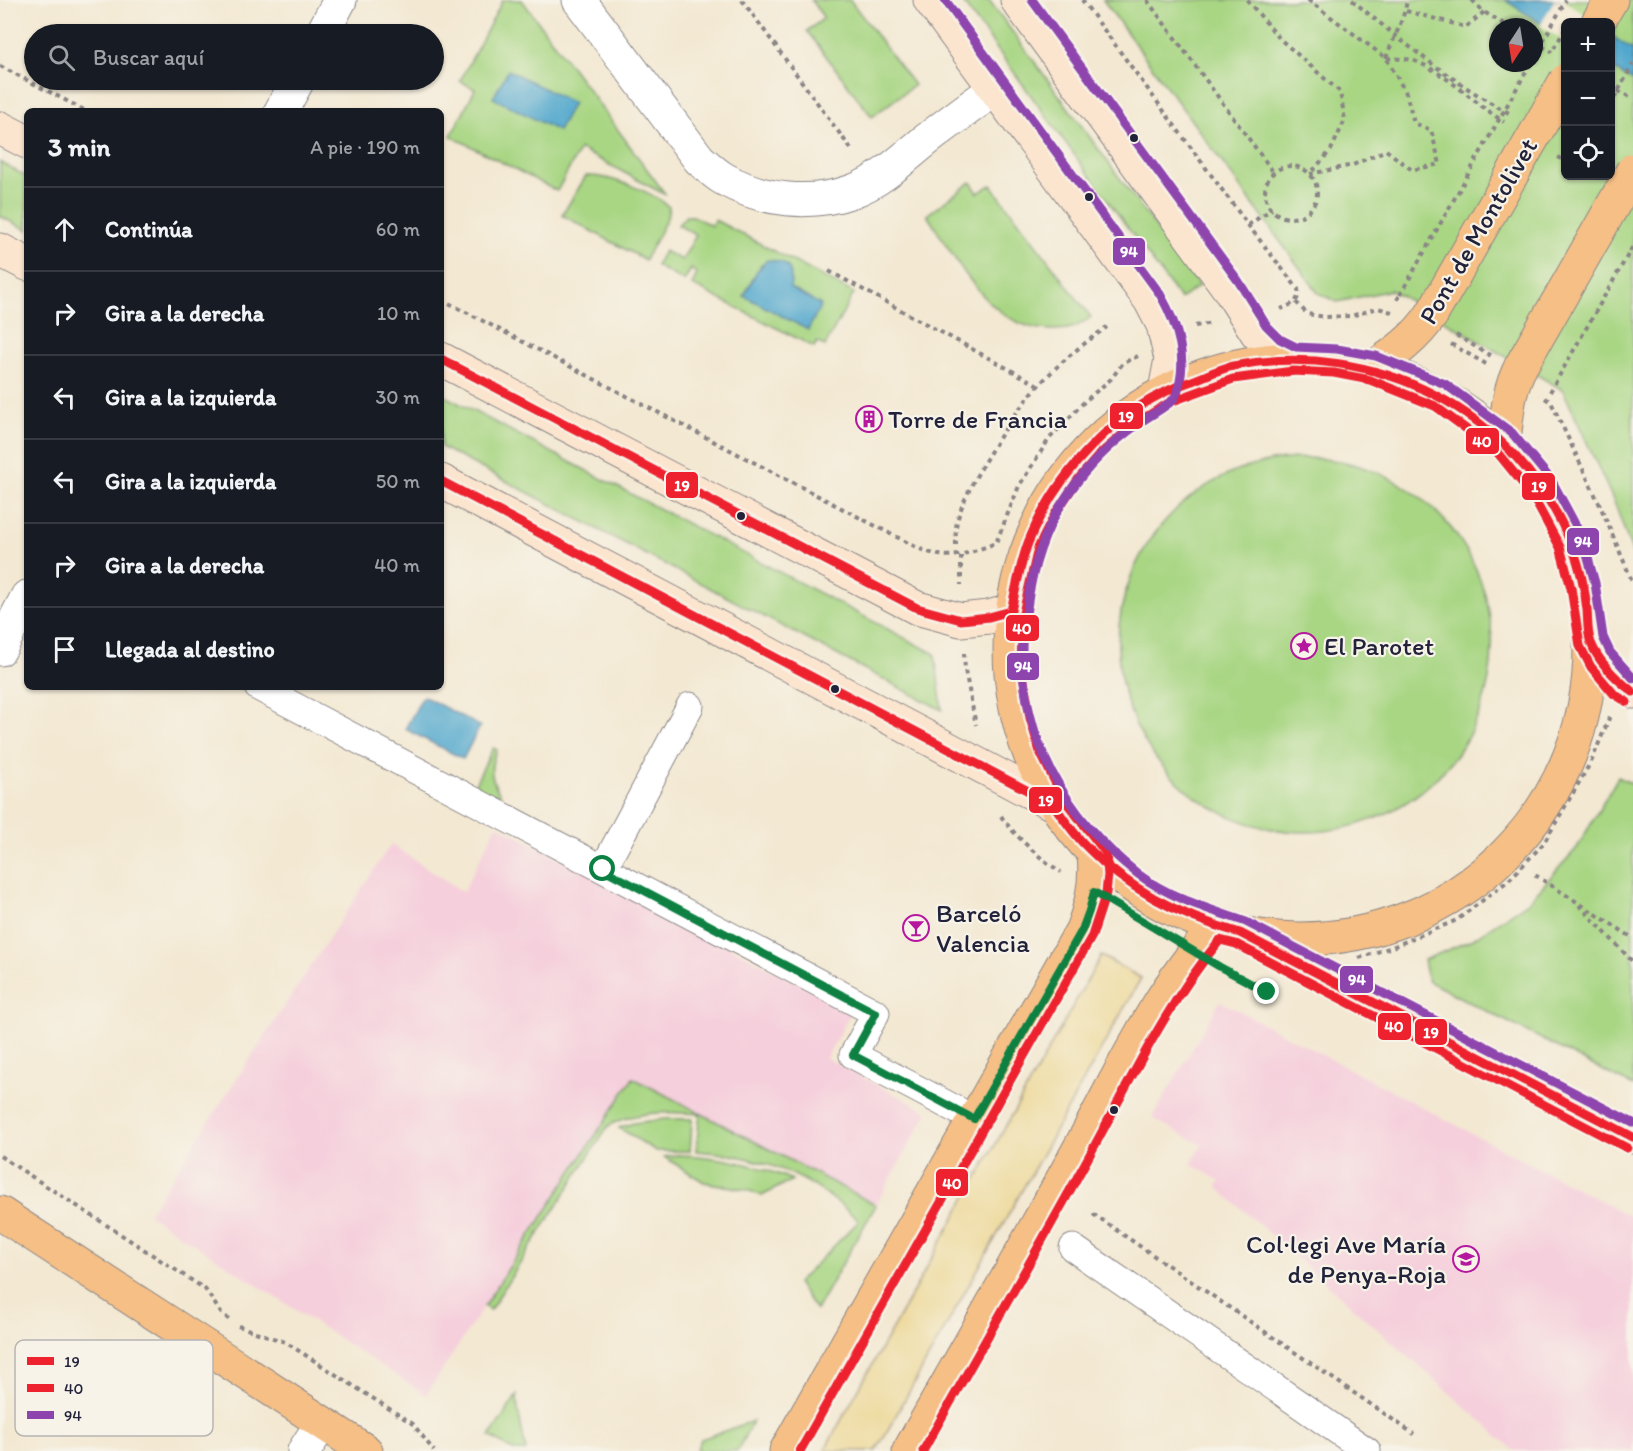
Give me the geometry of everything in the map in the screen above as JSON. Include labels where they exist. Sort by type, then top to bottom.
[{"type":"main road","points":[[930,0],[1150,300],[1163,326],[1171,359],[1165,391]]},
{"type":"main road","points":[[1017,0],[1247,315],[1257,333],[1273,349],[1293,359]]},
{"type":"main road","points":[[1600,18],[1611,0]]},
{"type":"main road","name":"Pont de Montolivet","points":[[1373,368],[1436,325],[1561,89]]},
{"type":"main road","points":[[0,128],[24,140]]},
{"type":"main road","points":[[1504,442],[1509,367],[1633,170]]},
{"type":"main road","points":[[0,250],[24,262]]},
{"type":"main road","points":[[909,1451],[1166,992],[1194,952],[1228,930],[1293,939],[1328,938],[1385,926],[1435,906],[1465,888],[1495,865],[1522,837],[1548,801],[1571,755],[1584,711],[1589,685],[1591,641],[1583,585],[1571,543],[1542,488],[1504,442],[1441,395],[1373,368],[1335,361],[1293,359],[1230,367],[1165,391],[1130,413],[1092,445],[1069,471],[1045,508],[1028,544],[1011,611],[1009,663],[1018,721],[1029,757],[1053,804],[1077,837],[1094,855],[1140,891],[1178,912],[1228,930],[1633,1137]]},
{"type":"main road","points":[[444,361],[917,608],[961,620],[989,617],[1011,611]]},
{"type":"main road","points":[[444,483],[1053,804]]},
{"type":"main road","points":[[1591,641],[1600,659],[1622,684],[1633,692]]},
{"type":"main road","points":[[786,1451],[1082,930],[1094,892],[1096,875],[1094,855]]},
{"type":"main road","points":[[0,1213],[195,1340]]},
{"type":"main road","points":[[213,1352],[366,1451]]},
{"type":"street","points":[[327,24],[340,0]]},
{"type":"street","points":[[579,0],[699,159],[722,178],[748,191],[785,200],[820,199],[854,191],[879,177],[995,89]]},
{"type":"street","points":[[283,108],[293,90]]},
{"type":"street","points":[[0,649],[17,613]]},
{"type":"street","points":[[264,690],[876,1013],[853,1055],[974,1119]]},
{"type":"street","points":[[603,869],[690,706]]},
{"type":"street","points":[[1073,1248],[1367,1451]]},
{"type":"street","points":[[304,1451],[322,1423]]},
{"type":"path","points":[[742,0],[851,149]]},
{"type":"path","points":[[444,301],[928,553],[961,556],[996,543],[1019,486],[1049,439],[1085,401],[1112,379],[1123,363],[1196,326],[1277,311],[1296,302],[1299,297],[1298,289],[1082,0]]},
{"type":"path","points":[[1147,0],[1274,173]]},
{"type":"path","points":[[1247,0],[1280,39],[1340,92],[1345,120],[1330,150],[1310,174]]},
{"type":"path","points":[[1308,0],[1386,58],[1406,93],[1414,123],[1431,130],[1440,164],[1412,170],[1386,150],[1353,165],[1310,174]]},
{"type":"path","points":[[1352,0],[1394,35],[1485,100],[1515,116]]},
{"type":"path","points":[[1386,58],[1406,11],[1407,0]]},
{"type":"path","points":[[1472,0],[1494,18]]},
{"type":"path","points":[[1543,41],[1566,0]]},
{"type":"path","points":[[1406,11],[1466,27],[1484,12]]},
{"type":"path","points":[[1386,58],[1413,60],[1439,73],[1485,111],[1505,123]]},
{"type":"path","points":[[1615,97],[1633,64]]},
{"type":"path","points":[[0,66],[24,79]]},
{"type":"path","name":"Pont de Montolivet","points":[[1397,300],[1526,72]]},
{"type":"path","points":[[1615,89],[1633,99]]},
{"type":"path","points":[[46,90],[80,108]]},
{"type":"path","points":[[1554,154],[1561,158]]},
{"type":"path","points":[[1288,166],[1310,174],[1317,189],[1309,211],[1302,216],[1285,217],[1272,209],[1265,194],[1269,179],[1274,173],[1288,166]]},
{"type":"path","points":[[1248,225],[1272,209]]},
{"type":"path","points":[[1550,392],[1633,246]]},
{"type":"path","points":[[829,271],[1038,385]]},
{"type":"path","points":[[1296,302],[1306,314],[1325,317],[1351,316],[1378,308],[1436,325],[1509,367],[1551,402],[1599,503],[1633,583]]},
{"type":"path","points":[[1436,325],[1509,367]]},
{"type":"path","points":[[956,545],[956,524],[982,466],[1038,385],[1078,347],[1107,327]]},
{"type":"path","points":[[961,556],[961,620],[965,670],[985,767],[999,812],[1007,825],[1055,868],[1094,892],[1259,989],[1267,992],[1281,990]]},
{"type":"path","points":[[1358,958],[1392,947],[1457,920],[1509,880],[1544,843],[1592,760],[1610,717]]},
{"type":"path","points":[[1535,875],[1633,938]]},
{"type":"path","points":[[1575,900],[1633,962]]},
{"type":"path","points":[[0,1156],[205,1289],[221,1313],[238,1326],[285,1342],[413,1424],[434,1451]]},
{"type":"path","points":[[1093,1214],[1414,1434]]},
{"type":"shaded area","points":[[497,825],[852,1011],[826,1058],[928,1112],[876,1205],[633,1078],[426,1395],[148,1214],[391,844],[463,892]]},
{"type":"shaded area","name":"Col·legi Ave María de Penya-Roja","points":[[1220,1001],[1633,1218],[1633,1451],[1515,1451],[1217,1187],[1220,1181],[1191,1164],[1202,1145],[1152,1118]]},
{"type":"green space","points":[[503,0],[522,0],[666,195],[580,149],[557,191],[451,136],[475,89],[460,81]]},
{"type":"green space","points":[[811,0],[850,0],[914,85],[872,117],[807,31],[824,18]]},
{"type":"green space","points":[[961,0],[989,0],[1199,286],[1180,299]]},
{"type":"green space","points":[[1103,0],[1633,0],[1633,554],[1615,504],[1563,390],[1391,290],[1337,302],[1318,293]]},
{"type":"green space","points":[[0,162],[24,175],[24,228],[0,216]]},
{"type":"green space","points":[[586,176],[606,178],[630,185],[652,195],[669,207],[667,218],[645,260],[562,215]]},
{"type":"green space","points":[[971,182],[978,193],[991,185],[1091,317],[1075,327],[1066,329],[1030,327],[1011,318],[993,305],[978,289],[963,271],[927,215]]},
{"type":"green space","points":[[686,216],[693,216],[712,226],[715,220],[854,293],[825,346],[817,342],[814,347],[692,285],[697,274],[691,269],[684,281],[656,266],[664,251],[682,260],[696,235],[678,225]],"holes":[[[761,265],[792,280],[789,288],[744,296]]]},
{"type":"green space","points":[[444,396],[935,654],[942,710],[444,449]]},
{"type":"green space","points":[[1305,458],[1342,461],[1377,472],[1424,500],[1450,526],[1478,573],[1489,608],[1492,645],[1489,682],[1478,717],[1450,764],[1424,790],[1377,818],[1342,829],[1305,832],[1268,829],[1233,818],[1186,790],[1160,764],[1132,717],[1121,682],[1118,645],[1121,608],[1132,573],[1160,526],[1186,500],[1233,472],[1268,461]]},
{"type":"green space","points":[[493,748],[497,750],[492,765],[493,779],[495,786],[508,804],[474,786]]},
{"type":"green space","points":[[1618,777],[1633,784],[1633,1086],[1428,981],[1424,960],[1471,940],[1528,902],[1577,848]]},
{"type":"green space","points":[[633,1078],[876,1205],[816,1310],[797,1283],[859,1221],[823,1192],[784,1171],[742,1157],[696,1151],[700,1114],[677,1112],[629,1117],[608,1126],[490,1310],[484,1306]]},
{"type":"green space","points":[[665,1119],[692,1119],[690,1151],[656,1151],[619,1128],[634,1123]]},
{"type":"green space","points":[[677,1155],[736,1162],[764,1169],[792,1180],[762,1196],[748,1190],[704,1182],[664,1157]]},
{"type":"green space","points":[[517,1395],[526,1451],[513,1451],[490,1436]]},
{"type":"green space","points":[[753,1421],[737,1451],[696,1451],[701,1439]]},
{"type":"sand","points":[[1101,956],[1141,978],[876,1451],[824,1451]]},
{"type":"water","points":[[1505,0],[1558,0],[1565,18],[1561,18],[1561,36],[1543,25],[1543,18],[1533,18]]},
{"type":"water","points":[[1615,38],[1633,50],[1633,81],[1615,70]]},
{"type":"water","points":[[508,70],[573,103],[558,131],[493,98]]},
{"type":"water","points":[[767,260],[774,260],[788,266],[791,275],[790,288],[821,305],[808,330],[744,296],[757,271]]},
{"type":"water","points":[[423,696],[480,726],[463,759],[405,729]]},
{"type":"pier","points":[[1554,0],[1564,0],[1589,18],[1561,18],[1561,39],[1543,28],[1543,20]]},
{"type":"transit line","name":"94","points":[[945,0],[1160,294],[1177,331],[1180,344],[1182,371],[1175,398],[1118,439],[1075,484],[1052,521],[1040,549],[1032,578],[1022,644],[1029,712],[1052,773],[1069,801],[1112,852],[1138,874],[1163,890],[1246,922],[1633,1123]]},
{"type":"transit line","name":"94","points":[[1032,0],[1239,282],[1266,325],[1280,339],[1296,347],[1337,349],[1376,356],[1445,384],[1512,433],[1552,481],[1582,537],[1595,583],[1603,637],[1610,652],[1633,678]]},
{"type":"transit line","name":"19","points":[[1011,611],[1025,551],[1040,517],[1072,468],[1114,425],[1163,393],[1227,367],[1286,360],[1338,364],[1388,375],[1435,395],[1478,422],[1516,457],[1547,498],[1572,546],[1583,586],[1589,635],[1594,650],[1620,682],[1633,692]]},
{"type":"transit line","name":"19","points":[[444,361],[917,608],[961,620],[989,617],[1011,611]]},
{"type":"transit line","name":"40","points":[[800,1451],[1092,936],[1106,893],[1108,875],[1106,853],[1063,798],[1040,752],[1030,718],[1021,662],[1023,613],[1038,548],[1055,514],[1079,478],[1100,454],[1136,423],[1170,402],[1233,379],[1293,371],[1334,373],[1370,380],[1435,406],[1496,451],[1532,495],[1560,547],[1571,588],[1580,646],[1591,667],[1614,694],[1627,702]]},
{"type":"transit line","name":"19","points":[[444,483],[1053,804],[1078,838],[1104,863],[1158,901],[1198,919],[1240,933],[1633,1137]]},
{"type":"transit line","name":"40","points":[[923,1451],[1165,1018],[1200,965],[1220,940],[1236,944],[1627,1148]]},
{"type":"place","name":"Torre de Francia","points":[[869,419]]},
{"type":"place","name":"El Parotet","points":[[1304,646]]},
{"type":"place","name":"Barceló Valencia","points":[[916,928]]},
{"type":"place","name":"Col·legi Ave María de Penya-Roja","points":[[1466,1259]]},
{"type":"route","points":[[603,869],[876,1013],[853,1055],[974,1119],[1082,930],[1094,892],[1220,967],[1267,992]]}]
